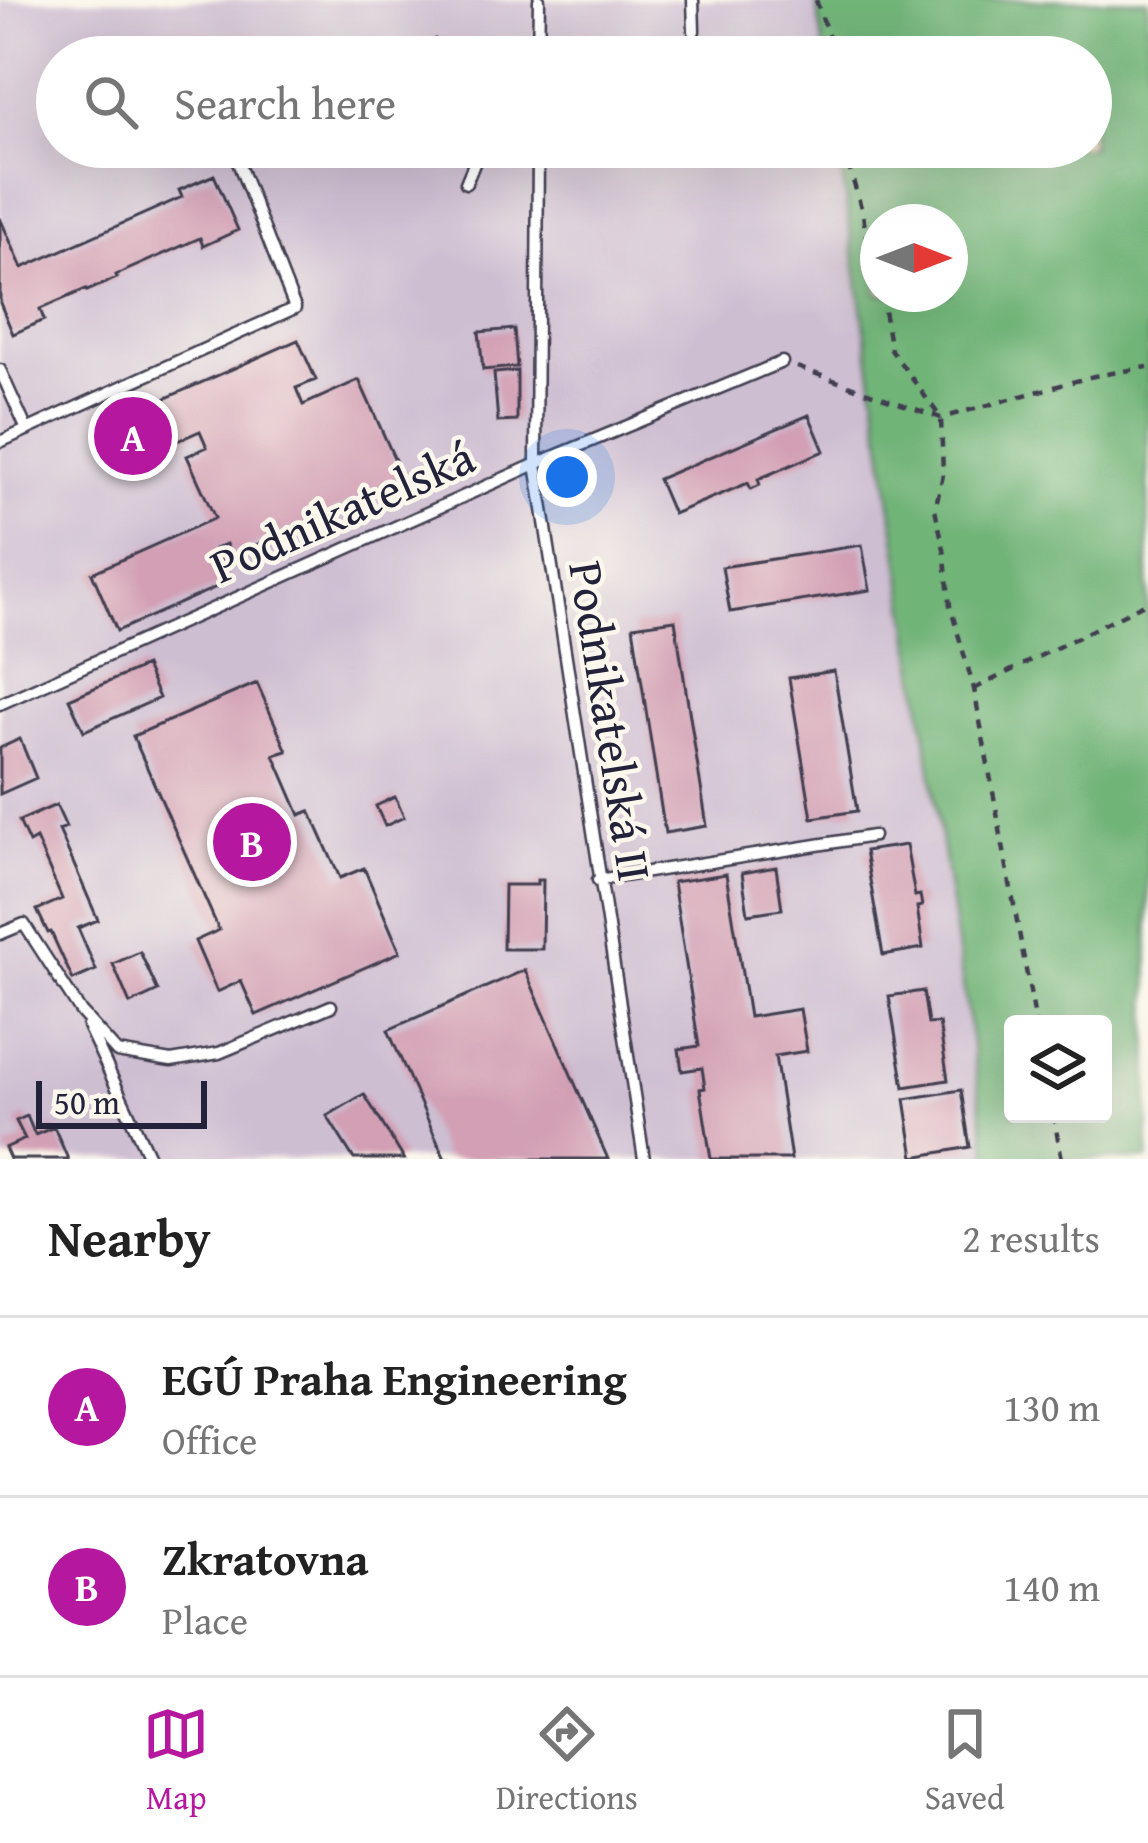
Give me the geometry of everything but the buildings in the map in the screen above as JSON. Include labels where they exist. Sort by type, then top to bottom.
[{"type":"lane","points":[[538,36],[539,0]]},
{"type":"lane","points":[[693,0],[694,32]]},
{"type":"lane","points":[[0,442],[296,308],[240,168]]},
{"type":"lane","points":[[466,183],[472,168]]},
{"type":"lane","name":"Podnikatelská Ⅱ","points":[[538,168],[536,464],[644,1159]]},
{"type":"lane","name":"Podnikatelská","points":[[0,704],[536,464],[782,362]]},
{"type":"lane","points":[[0,370],[27,430]]},
{"type":"lane","points":[[598,880],[874,836]]},
{"type":"lane","points":[[0,934],[24,923],[81,1012],[150,1159]]},
{"type":"lane","points":[[81,1012],[117,1052],[171,1061],[219,1053],[331,1006]]},
{"type":"path","points":[[816,0],[828,36]]},
{"type":"path","points":[[849,168],[860,204]]},
{"type":"path","points":[[884,312],[891,350],[940,418],[943,475],[935,509],[950,606],[974,689],[1034,1015]]},
{"type":"path","points":[[782,362],[940,418],[1094,376],[1148,367]]},
{"type":"path","points":[[974,689],[1148,602]]},
{"type":"path","points":[[1055,1123],[1062,1159]]},
{"type":"shaded area","points":[[0,0],[816,0],[822,36],[36,36],[36,168],[841,168],[989,1159],[0,1159]]},
{"type":"green space","points":[[816,0],[1148,0],[1148,1159],[989,1159],[863,312],[968,312],[968,204],[860,204],[860,294],[841,168],[1112,168],[1112,36],[822,36]]},
{"type":"place","name":"EGÚ Praha Engineering","points":[[133,436]]},
{"type":"place","name":"Zkratovna","points":[[252,842]]}]
